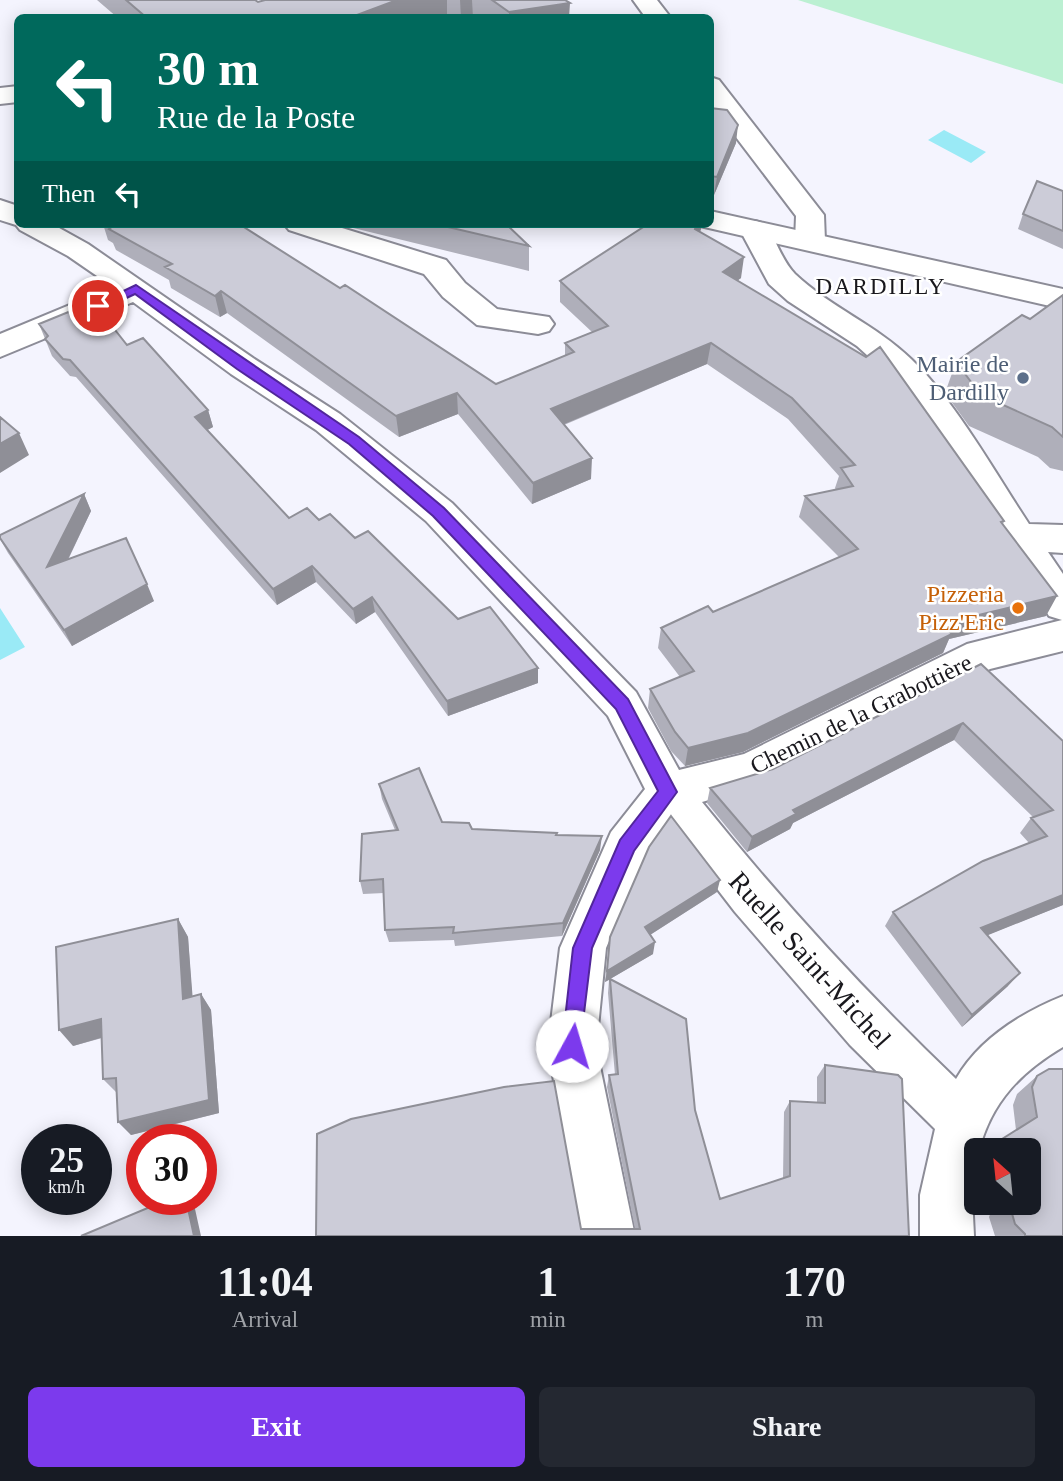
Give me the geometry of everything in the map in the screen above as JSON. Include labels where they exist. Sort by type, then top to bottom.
[{"type":"street","points":[[645,0],[656,14]]},
{"type":"street","points":[[714,90],[810,215],[810,241]]},
{"type":"street","points":[[714,221],[1063,299]]},
{"type":"street","name":"Ruelle Saint-Michel","points":[[37,228],[78,250],[136,289],[242,366],[354,441],[439,512],[622,704],[668,792],[751,897],[867,1028],[962,1120]]},
{"type":"street","points":[[312,228],[435,267],[454,290],[488,318],[538,324]]},
{"type":"street","points":[[755,230],[780,277],[799,294],[868,339],[900,367],[926,396],[1063,606]]},
{"type":"street","points":[[0,346],[136,289]]},
{"type":"street","points":[[1020,537],[1063,539]]},
{"type":"street","name":"Chemin de la Grabottière","points":[[668,792],[752,770],[981,655],[1063,635]]},
{"type":"street","points":[[608,1236],[572,1046],[583,948],[627,846],[668,792]]},
{"type":"street","points":[[947,1236],[944,1218],[950,1167],[962,1120],[991,1070],[1028,1039],[1063,1020]]},
{"type":"green space","points":[[798,0],[1063,0],[1063,84]]},
{"type":"water","points":[[944,130],[986,152],[971,163],[928,140]]},
{"type":"water","points":[[0,608],[25,647],[0,660]]},
{"type":"building","points":[[126,0],[397,0],[360,14],[142,14]]},
{"type":"building","points":[[492,0],[565,0],[570,3],[509,12]]},
{"type":"building","points":[[714,108],[727,110],[738,125],[717,177],[714,177]]},
{"type":"building","points":[[1037,181],[1063,191],[1063,231],[1023,214]]},
{"type":"building","points":[[245,228],[340,288],[345,285],[496,384],[574,352],[565,343],[608,326],[560,281],[642,228],[695,228],[744,257],[723,272],[866,357],[880,347],[1004,521],[1001,522],[1057,596],[941,624],[952,634],[748,733],[688,748],[675,732],[650,689],[694,671],[661,628],[708,606],[713,612],[858,549],[805,496],[853,486],[841,468],[855,465],[792,398],[711,343],[551,409],[592,458],[533,483],[457,393],[396,416],[221,291],[215,296],[165,267],[172,264],[109,229]]},
{"type":"building","points":[[452,228],[510,228],[529,246]]},
{"type":"building","points":[[1063,295],[1063,437],[1052,427],[981,395],[956,362],[1022,315],[1030,319]]},
{"type":"building","points":[[93,302],[127,345],[143,338],[208,410],[195,417],[289,518],[307,508],[319,520],[330,514],[355,538],[368,531],[458,619],[490,607],[538,668],[447,701],[372,597],[353,609],[312,566],[273,589],[70,360],[63,359],[45,339],[48,336],[39,324]]},
{"type":"building","points":[[0,417],[19,433],[0,444]]},
{"type":"building","points":[[84,494],[47,567],[126,538],[147,584],[64,630],[0,535]]},
{"type":"building","points":[[981,664],[1063,741],[1063,895],[981,928],[1020,973],[972,1015],[893,912],[983,861],[1047,836],[1031,818],[1053,810],[963,723],[793,810],[796,814],[752,837],[710,788],[773,769]]},
{"type":"building","points":[[419,768],[442,822],[469,823],[472,829],[602,836],[563,923],[453,933],[454,927],[385,930],[383,879],[360,881],[362,834],[398,830],[379,784]]},
{"type":"building","points":[[671,816],[720,880],[645,927],[655,942],[607,971],[610,937],[649,847]]},
{"type":"building","points":[[178,919],[183,999],[201,994],[209,1100],[118,1122],[116,1078],[103,1079],[101,1019],[59,1030],[56,947]]},
{"type":"building","points":[[610,979],[686,1019],[695,1110],[720,1199],[790,1176],[790,1101],[825,1103],[825,1065],[898,1075],[902,1079],[909,1236],[316,1236],[317,1134],[351,1119],[504,1087],[554,1081],[581,1229],[640,1229],[609,1075],[618,1074]]},
{"type":"building","points":[[1049,1069],[1063,1069],[1063,1236],[1025,1236],[1015,1224],[1012,1215],[1041,1215],[1041,1138],[1004,1138],[1037,1117],[1032,1087],[1037,1076]]},
{"type":"building","points":[[131,1215],[189,1215],[194,1236],[81,1236]]},
{"type":"place","name":"Mairie de Dardilly","points":[[1023,378]]},
{"type":"place","name":"Pizzeria Pizz'Eric","points":[[1018,608]]},
{"type":"district","name":"DARDILLY","points":[[881,286]]},
{"type":"route","points":[[98,306],[136,289],[242,366],[354,441],[439,512],[622,704],[668,792],[627,846],[583,948],[572,1046]]}]
